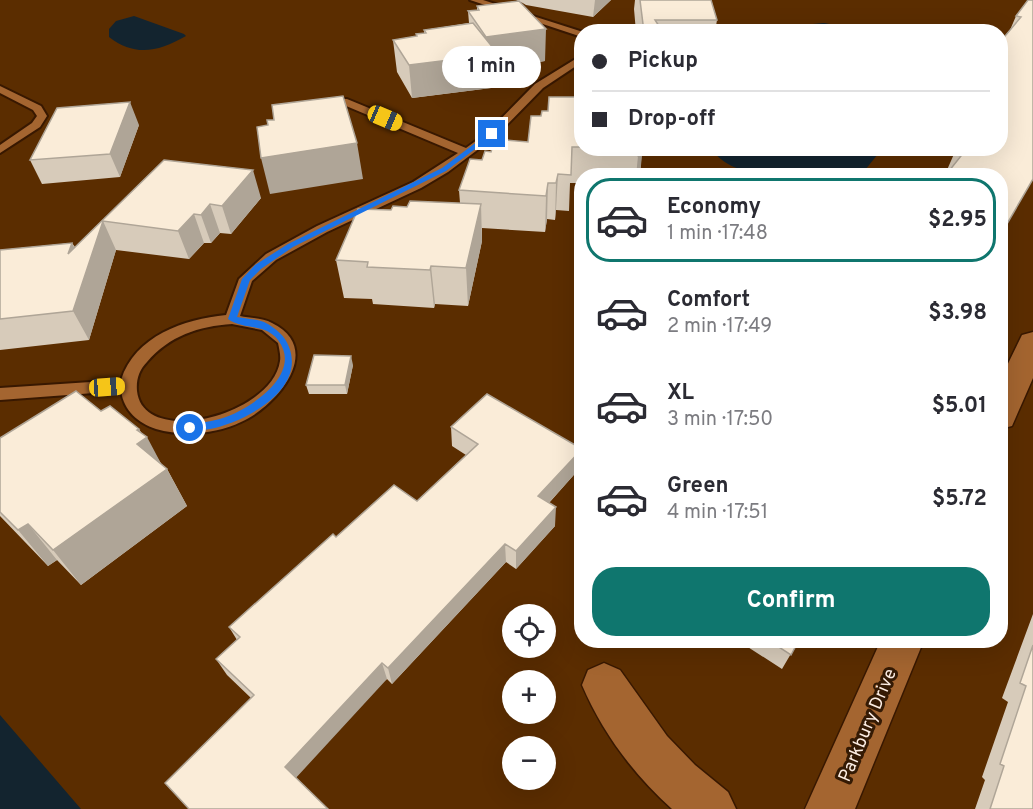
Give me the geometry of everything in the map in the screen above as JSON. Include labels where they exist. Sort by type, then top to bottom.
[{"type":"street","points":[[1008,399],[1033,342]]},
{"type":"street","name":"Parkbury Drive","points":[[830,809],[900,648]]},
{"type":"street","points":[[604,685],[640,743],[667,773],[711,809]]},
{"type":"lane","points":[[474,0],[574,31]]},
{"type":"lane","points":[[232,319],[246,279],[271,257],[322,229],[417,185],[468,153],[492,134],[539,86],[574,63]]},
{"type":"lane","points":[[0,88],[37,108],[42,116],[36,125],[0,150]]},
{"type":"lane","points":[[343,101],[468,153]]},
{"type":"lane","points":[[232,319],[252,322],[269,328],[281,338],[288,351],[288,366],[282,382],[260,405],[223,422],[207,426],[175,427],[149,420],[139,413],[129,396],[128,385],[137,362],[159,341],[189,326],[211,321],[232,319]]},
{"type":"lane","points":[[0,394],[128,385]]},
{"type":"water","points":[[134,16],[186,36],[166,46],[147,50],[128,48],[109,37],[109,29],[116,21]]},
{"type":"water","points":[[718,156],[876,156],[867,168],[737,168]]},
{"type":"water","points":[[0,715],[81,809],[0,809]]},
{"type":"building","points":[[640,0],[711,0],[717,20],[655,20],[658,24],[643,24]]},
{"type":"building","points":[[1028,0],[1033,0],[1033,179],[1008,222],[1008,168],[951,168],[961,156],[1008,156],[1008,32],[1021,17],[1016,16]]},
{"type":"building","points":[[519,1],[546,29],[486,37],[468,11],[479,10],[477,6]]},
{"type":"building","points":[[473,23],[498,54],[409,65],[393,40],[426,33],[424,30]]},
{"type":"building","points":[[343,96],[357,143],[261,158],[257,127],[268,125],[267,120],[274,120],[272,105]]},
{"type":"building","points":[[549,97],[574,97],[574,147],[572,147],[571,175],[558,174],[556,183],[548,183],[546,196],[459,190],[470,159],[482,160],[485,151],[491,152],[493,145],[505,146],[506,140],[528,142],[531,116],[541,116],[542,111],[548,111]]},
{"type":"building","points":[[130,102],[110,154],[30,160],[57,108]]},
{"type":"building","points":[[164,160],[253,170],[222,206],[210,204],[201,215],[194,214],[178,231],[103,221],[73,311],[0,319],[0,250],[72,243],[68,254]]},
{"type":"building","points":[[410,201],[481,204],[466,268],[431,266],[430,270],[367,267],[368,262],[336,260],[358,209],[391,210],[393,206],[407,207]]},
{"type":"building","points":[[314,355],[351,356],[345,385],[306,385]]},
{"type":"building","points":[[76,391],[101,411],[110,406],[139,429],[137,430],[147,437],[137,444],[167,469],[53,550],[28,524],[18,530],[0,512],[0,438]]},
{"type":"building","points":[[487,394],[574,444],[574,458],[538,496],[556,507],[516,551],[505,544],[388,668],[382,663],[285,767],[328,809],[189,809],[165,783],[254,695],[216,659],[240,637],[229,627],[333,534],[336,537],[394,485],[417,501],[478,444],[451,427]]},
{"type":"building","points":[[1033,645],[1033,809],[990,809],[1004,766],[1000,764],[1026,686],[1020,683]]},
{"type":"building","points":[[780,648],[795,648],[791,655]]},
{"type":"route","points":[[190,428],[223,422],[250,411],[276,390],[286,374],[289,358],[281,338],[261,324],[232,319],[246,279],[258,267],[290,245],[444,170],[492,134]]}]
